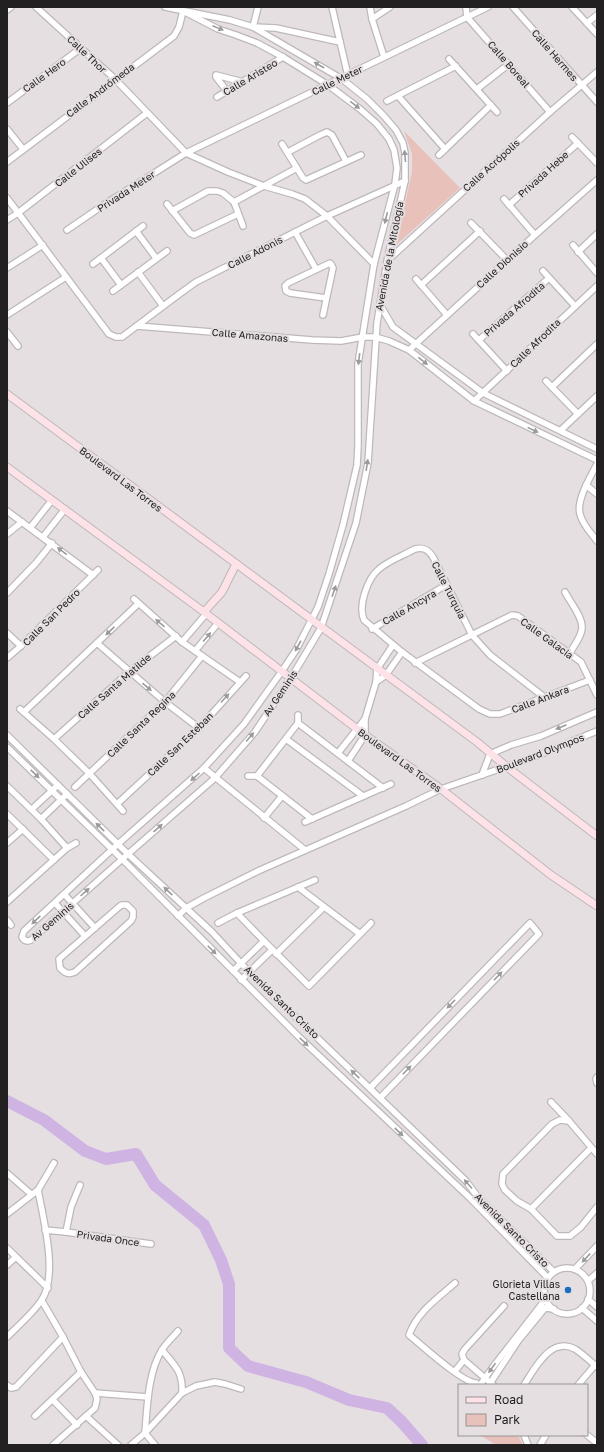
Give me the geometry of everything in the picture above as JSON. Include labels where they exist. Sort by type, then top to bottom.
[{"type":"main road","name":"Boulevard Las Torres","points":[[7,394],[321,628],[477,742],[490,754],[597,836]]},
{"type":"main road","name":"Boulevard Las Torres","points":[[7,467],[205,613],[356,729],[441,789],[551,875],[597,906]]},
{"type":"main road","points":[[205,613],[222,592],[236,564]]},
{"type":"street","points":[[7,10],[11,7]]},
{"type":"street","name":"Calle Thor","points":[[36,7],[115,79],[186,153]]},
{"type":"street","name":"Avenida de la Mitología","points":[[165,7],[230,20],[253,27],[342,79],[367,99],[396,130],[403,143],[405,154],[404,181],[387,261],[376,337],[368,463],[356,523],[321,628]]},
{"type":"street","points":[[258,7],[253,27],[276,28],[340,42]]},
{"type":"street","points":[[332,7],[348,76]]},
{"type":"street","points":[[370,7],[372,19],[384,57]]},
{"type":"street","points":[[372,19],[390,7]]},
{"type":"street","points":[[466,7],[467,17]]},
{"type":"street","name":"Calle Meter","points":[[186,153],[342,79],[488,7]]},
{"type":"street","name":"Calle Hermes","points":[[513,7],[597,102]]},
{"type":"street","points":[[572,7],[597,34]]},
{"type":"street","name":"Avenida de la Mitología","points":[[183,11],[218,29],[236,34],[283,57],[328,85],[377,124],[389,139],[394,150],[397,168],[395,184],[374,264],[358,364],[357,465],[343,525],[329,574],[312,620]]},
{"type":"street","name":"Calle Andrómeda","points":[[7,162],[115,79],[174,36],[179,27],[183,11]]},
{"type":"street","points":[[586,23],[597,16]]},
{"type":"street","name":"Calle Boreal","points":[[467,17],[550,112]]},
{"type":"street","name":"Calle Hero","points":[[7,102],[81,48]]},
{"type":"street","name":"Calle Aristeo","points":[[217,97],[283,57]]},
{"type":"street","points":[[449,59],[497,112]]},
{"type":"street","points":[[477,90],[509,64]]},
{"type":"street","points":[[387,101],[456,66]]},
{"type":"street","name":"Calle Acrópolis","points":[[387,261],[550,112],[597,72]]},
{"type":"street","points":[[226,91],[216,75],[243,82]]},
{"type":"street","points":[[398,96],[445,149]]},
{"type":"street","points":[[439,155],[491,105]]},
{"type":"street","name":"Calle Ulises","points":[[7,220],[147,113]]},
{"type":"street","points":[[7,129],[23,149]]},
{"type":"street","points":[[288,152],[327,132],[332,135],[346,161]]},
{"type":"street","name":"Privada Hebe","points":[[572,136],[597,163]]},
{"type":"street","name":"Privada Hebe","points":[[509,205],[578,143]]},
{"type":"street","points":[[282,144],[303,178],[306,180],[361,155]]},
{"type":"street","name":"Avenida de la Mitología","points":[[186,153],[264,186],[305,199],[327,216],[374,264]]},
{"type":"street","name":"Privada Meter","points":[[67,230],[131,187],[186,153]]},
{"type":"street","points":[[234,202],[297,168]]},
{"type":"street","name":"Calle Dionisio","points":[[409,350],[447,314],[597,180]]},
{"type":"street","name":"Calle Adonis","points":[[66,277],[109,334],[116,338],[122,337],[196,282],[327,216],[404,181]]},
{"type":"street","points":[[172,211],[212,190],[223,193],[234,202],[243,226]]},
{"type":"street","points":[[7,198],[66,277],[7,315]]},
{"type":"street","name":"Privada Hebe","points":[[504,199],[535,235]]},
{"type":"street","points":[[167,204],[190,233],[194,235],[238,214]]},
{"type":"street","points":[[472,223],[507,260]]},
{"type":"street","points":[[93,264],[143,226]]},
{"type":"street","points":[[136,231],[156,258]]},
{"type":"street","points":[[421,285],[480,231]]},
{"type":"street","points":[[295,232],[316,269]]},
{"type":"street","points":[[578,252],[597,234]]},
{"type":"street","points":[[7,268],[43,245]]},
{"type":"street","points":[[573,245],[597,273]]},
{"type":"street","points":[[113,291],[167,251]]},
{"type":"street","points":[[101,258],[120,285]]},
{"type":"street","points":[[323,315],[333,266],[330,263],[288,283],[285,289],[290,293],[326,298]]},
{"type":"street","name":"Privada Afrodita","points":[[543,271],[575,306]]},
{"type":"street","points":[[138,272],[163,306]]},
{"type":"street","points":[[416,278],[447,314]]},
{"type":"street","name":"Privada Afrodita","points":[[479,340],[550,278]]},
{"type":"street","name":"Calle Afrodita","points":[[474,401],[597,286]]},
{"type":"street","points":[[380,305],[393,326],[483,393],[597,449]]},
{"type":"street","name":"Calle Amazonas","points":[[137,326],[312,340],[341,340],[376,337],[409,350],[474,401],[597,460]]},
{"type":"street","points":[[7,332],[18,346]]},
{"type":"street","name":"Privada Afrodita","points":[[473,334],[507,371]]},
{"type":"street","points":[[552,387],[597,344]]},
{"type":"street","points":[[546,381],[578,414]]},
{"type":"street","points":[[561,430],[597,396]]},
{"type":"street","points":[[597,464],[586,486],[579,505],[580,514],[597,541]]},
{"type":"street","points":[[586,486],[597,494]]},
{"type":"street","points":[[30,528],[52,500]]},
{"type":"street","points":[[43,537],[65,509]]},
{"type":"street","points":[[7,510],[94,575]]},
{"type":"street","points":[[7,534],[22,522]]},
{"type":"street","points":[[7,593],[52,544]]},
{"type":"street","name":"Calle Turquia","points":[[490,714],[479,709],[392,645],[364,620],[361,614],[361,606],[370,581],[379,569],[415,549],[426,549],[430,552],[472,635],[490,655],[544,697]]},
{"type":"street","name":"Calle San Pedro","points":[[7,658],[98,570]]},
{"type":"street","name":"Calle Ancyra","points":[[372,628],[446,585]]},
{"type":"street","points":[[564,592],[578,615],[582,628],[580,636],[569,654]]},
{"type":"street","points":[[134,599],[182,642],[240,682]]},
{"type":"street","points":[[123,811],[54,739],[22,710],[138,604]]},
{"type":"street","points":[[182,642],[205,613]]},
{"type":"street","name":"Calle Galacia","points":[[415,662],[512,615],[518,616],[581,662],[597,695]]},
{"type":"street","name":"Av Geminis","points":[[312,620],[296,650],[244,724],[204,768],[118,844],[24,931],[22,935],[23,939],[28,942],[31,940],[216,778],[254,732],[291,678],[321,628]]},
{"type":"street","points":[[195,651],[218,623]]},
{"type":"street","points":[[7,633],[21,646]]},
{"type":"street","name":"Calle Santa Matilde","points":[[54,739],[129,672],[176,636]]},
{"type":"street","points":[[97,643],[129,672],[199,728]]},
{"type":"street","points":[[348,761],[365,735],[365,719],[376,682],[377,669],[392,645]]},
{"type":"street","points":[[376,682],[386,675],[402,652]]},
{"type":"street","name":"Calle Santa Regina","points":[[75,787],[166,702],[202,656]]},
{"type":"street","name":"Calle San Esteban","points":[[117,804],[199,728],[246,676]]},
{"type":"street","name":"Calle Ankara","points":[[490,714],[500,714],[590,680]]},
{"type":"street","name":"Boulevard Olympos","points":[[482,775],[490,754],[511,745],[541,736],[597,712]]},
{"type":"street","points":[[257,776],[298,723],[298,715]]},
{"type":"street","points":[[338,753],[365,719]]},
{"type":"street","points":[[298,723],[383,788]]},
{"type":"street","name":"Boulevard Olympos","points":[[178,916],[186,908],[258,871],[406,806],[441,789],[507,767],[597,731]]},
{"type":"street","name":"Avenida Santo Cristo","points":[[7,735],[128,854],[212,932],[249,972],[466,1181],[478,1196],[554,1272]]},
{"type":"street","points":[[286,739],[363,796]]},
{"type":"street","name":"Avenida Santo Cristo","points":[[7,747],[122,859],[304,1042],[470,1198],[548,1278]]},
{"type":"street","points":[[204,768],[304,850]]},
{"type":"street","points":[[248,776],[257,776],[312,819]]},
{"type":"street","points":[[305,822],[392,784]]},
{"type":"street","points":[[32,809],[58,785]]},
{"type":"street","points":[[7,786],[32,809],[67,848]]},
{"type":"street","points":[[41,819],[67,794]]},
{"type":"street","points":[[264,818],[282,796]]},
{"type":"street","points":[[7,814],[54,860]]},
{"type":"street","points":[[7,843],[23,829]]},
{"type":"street","points":[[7,902],[67,848],[76,844]]},
{"type":"street","points":[[218,924],[237,913],[315,880]]},
{"type":"street","points":[[298,887],[360,934]]},
{"type":"street","points":[[64,894],[95,928]]},
{"type":"street","points":[[55,903],[85,936]]},
{"type":"street","points":[[127,905],[133,912],[131,921],[75,972],[64,972],[60,968],[59,959],[85,936],[120,906],[127,905]]},
{"type":"street","points":[[241,980],[324,907]]},
{"type":"street","points":[[237,913],[309,986],[371,923]]},
{"type":"street","points":[[370,1088],[530,924],[539,934],[380,1098]]},
{"type":"street","points":[[233,972],[264,941]]},
{"type":"street","points":[[597,1077],[597,1083]]},
{"type":"street","points":[[550,1102],[569,1121],[597,1154]]},
{"type":"street","points":[[569,1121],[560,1120],[552,1124],[503,1174],[502,1184],[505,1190],[531,1209],[557,1236],[570,1236],[597,1207]]},
{"type":"street","points":[[531,1209],[591,1148]]},
{"type":"street","points":[[7,1214],[38,1190],[54,1163]]},
{"type":"street","points":[[7,1172],[31,1194]]},
{"type":"street","name":"Privada Once","points":[[66,1232],[71,1207],[80,1184]]},
{"type":"street","points":[[7,1337],[42,1301],[48,1288],[49,1263],[38,1190]]},
{"type":"street","name":"Privada Once","points":[[45,1230],[150,1244]]},
{"type":"street","points":[[575,1269],[597,1246]]},
{"type":"street","points":[[7,1248],[48,1288]]},
{"type":"street","points":[[7,1265],[16,1257]]},
{"type":"street","points":[[455,1283],[428,1306],[413,1324],[409,1334],[456,1370],[473,1379],[478,1384],[483,1377],[542,1304],[548,1278],[554,1272],[561,1269],[575,1269],[581,1272],[588,1281],[590,1288],[588,1299],[582,1308],[575,1312],[568,1313],[545,1308],[518,1341],[491,1384],[483,1377],[463,1362],[462,1354],[504,1306]]},
{"type":"street","points":[[588,1281],[597,1273]]},
{"type":"street","points":[[545,1294],[549,1304],[554,1309]]},
{"type":"street","points":[[588,1299],[597,1307]]},
{"type":"street","points":[[42,1301],[81,1372],[95,1393],[97,1402],[95,1408],[53,1445]]},
{"type":"street","points":[[582,1308],[597,1321]]},
{"type":"street","points":[[155,1445],[145,1433],[148,1397],[156,1361],[162,1350],[178,1331]]},
{"type":"street","points":[[7,1385],[11,1388],[16,1387],[63,1337]]},
{"type":"street","points":[[525,1384],[543,1358],[555,1347],[562,1345],[573,1348],[596,1366],[579,1384]]},
{"type":"street","points":[[162,1350],[180,1374],[182,1381],[182,1393]]},
{"type":"street","points":[[456,1370],[463,1362]]},
{"type":"street","points":[[35,1416],[81,1372]]},
{"type":"street","points":[[131,1445],[145,1433],[182,1393],[205,1383],[215,1382],[241,1389]]},
{"type":"street","points":[[95,1393],[148,1397]]},
{"type":"street","points":[[53,1400],[76,1425]]},
{"type":"street","points":[[86,1416],[118,1445]]},
{"type":"street","points":[[540,1445],[545,1436]]},
{"type":"green space","points":[[404,131],[460,188],[396,245],[412,172],[412,154]]},
{"type":"green space","points":[[482,1436],[518,1436],[523,1445],[496,1445]]},
{"type":"waterway","points":[[7,1101],[44,1120],[85,1151],[106,1159],[136,1154],[155,1185],[204,1225],[221,1260],[229,1284],[229,1348],[248,1366],[306,1382],[349,1400],[387,1408],[401,1421],[422,1445]]},
{"type":"place","name":"Glorieta Villas Castellana","points":[[568,1290]]}]
